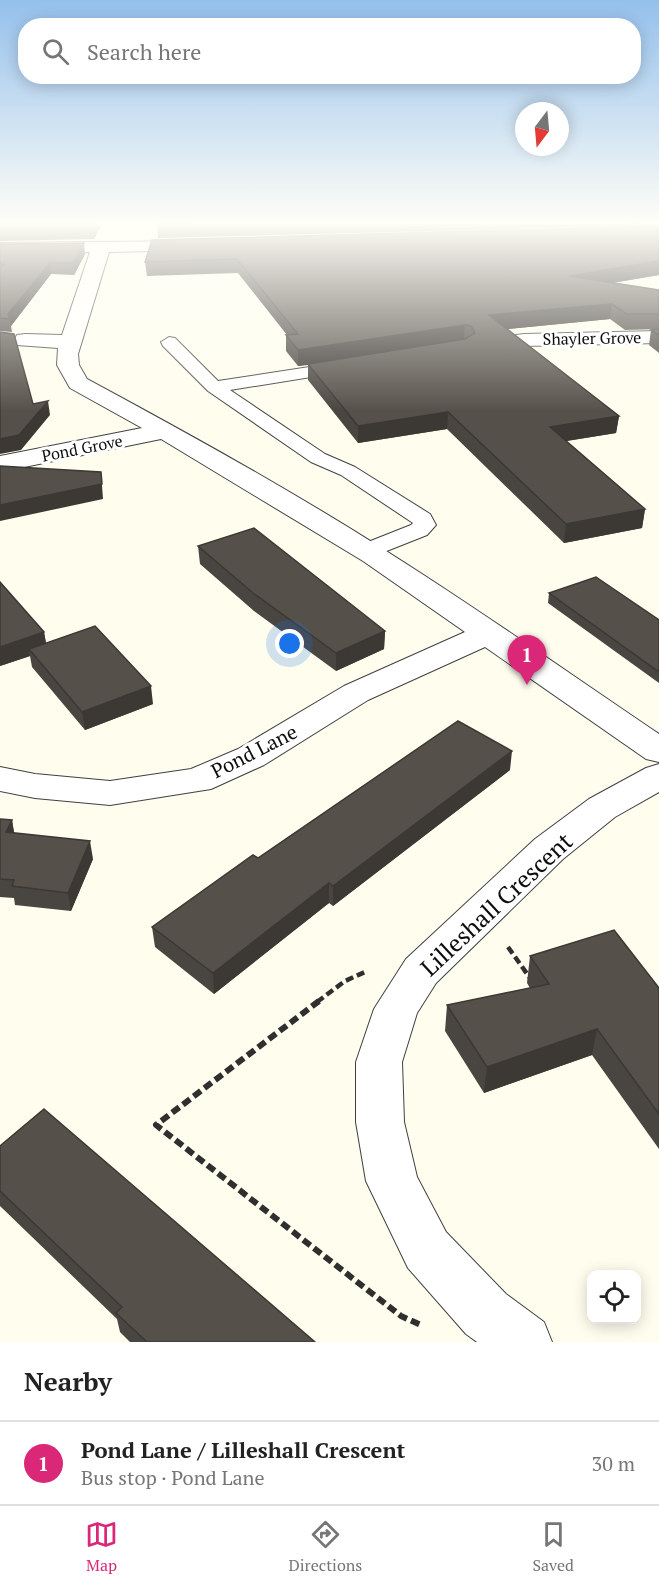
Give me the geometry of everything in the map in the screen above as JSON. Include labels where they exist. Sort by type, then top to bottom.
[{"type":"street","points":[[89,287],[67,354],[68,365],[78,382],[366,551],[659,751]]},
{"type":"street","name":"Shayler Grove","points":[[524,340],[659,337]]},
{"type":"street","points":[[17,339],[72,342]]},
{"type":"street","name":"Pond Grove","points":[[0,464],[165,431]]},
{"type":"street","name":"Pond Lane","points":[[0,779],[35,786],[110,793],[198,780],[251,757],[356,693],[489,633]]},
{"type":"street","name":"Lilleshall Crescent","points":[[524,1342],[486,1314],[427,1250],[392,1181],[380,1122],[380,1062],[396,1009],[421,971],[549,849],[602,808],[659,776]]},
{"type":"lane","points":[[169,342],[213,387],[318,458],[348,471],[422,519],[425,525],[419,530],[366,551]]},
{"type":"lane","points":[[213,387],[362,364]]},
{"type":"path","points":[[376,966],[345,981],[156,1125],[401,1316],[430,1330]]},
{"type":"building","points":[[0,287],[31,287],[8,314],[10,319],[0,318]]},
{"type":"building","points":[[259,287],[637,287],[659,290],[659,314],[627,314],[612,304],[489,315],[619,416],[550,427],[645,509],[566,524],[448,412],[358,426],[308,364],[465,339],[475,333],[471,326],[465,325],[298,350],[286,335],[298,334]]},
{"type":"building","points":[[659,329],[659,335],[651,330]]},
{"type":"building","points":[[0,332],[14,334],[33,404],[48,401],[19,435],[0,439]]},
{"type":"building","points":[[0,466],[101,472],[102,484],[0,505]]},
{"type":"building","points":[[254,528],[385,631],[336,653],[253,593],[198,546]]},
{"type":"building","points":[[596,577],[659,620],[659,672],[549,593]]},
{"type":"building","points":[[0,582],[44,632],[0,647]]},
{"type":"building","points":[[95,626],[151,686],[82,712],[29,649]]},
{"type":"building","points":[[458,721],[512,751],[333,886],[329,883],[213,973],[152,927],[253,855],[258,858]]},
{"type":"building","points":[[0,819],[12,820],[6,832],[90,841],[68,893],[12,886],[14,880],[0,879]]},
{"type":"building","points":[[614,930],[659,988],[659,1114],[597,1029],[487,1067],[447,1005],[549,984],[530,956]]},
{"type":"building","points":[[44,1109],[315,1342],[147,1342],[116,1313],[122,1307],[0,1191],[0,1146]]},
{"type":"place","name":"Pond Lane / Lilleshall Crescent","points":[[527,685]]}]
